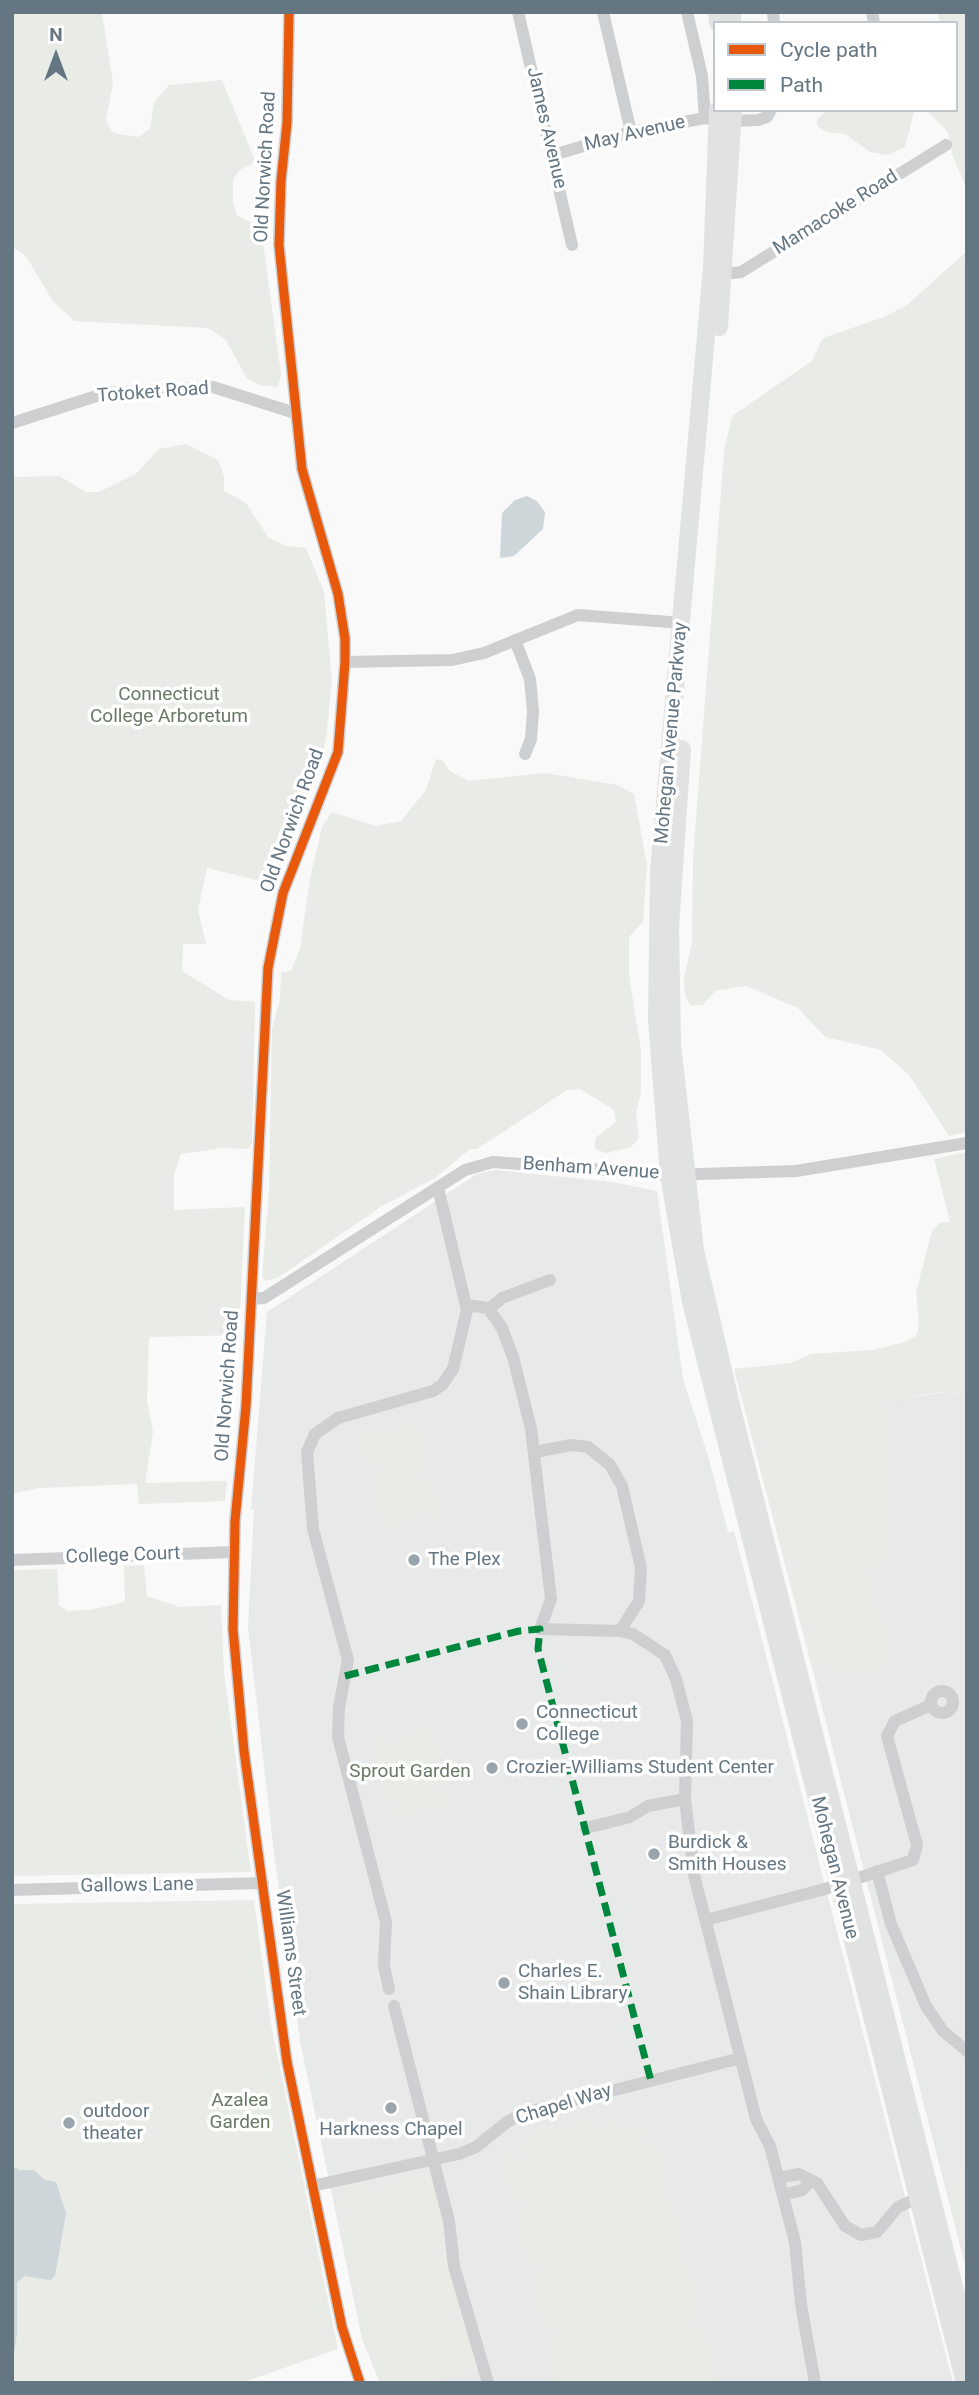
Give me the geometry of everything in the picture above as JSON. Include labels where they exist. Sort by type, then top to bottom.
[{"type":"highway","name":"Mohegan Avenue Parkway","points":[[677,1175],[670,927],[674,852],[724,274],[722,116]]},
{"type":"highway","name":"Mohegan Avenue Parkway","points":[[711,1352],[695,1251],[677,1175],[657,1019],[657,939],[659,872],[712,267],[722,116]]},
{"type":"highway","name":"Mohegan Avenue","points":[[711,1352],[924,2196],[965,2383]]},
{"type":"highway","name":"Mohegan Avenue","points":[[924,2196],[967,2338]]},
{"type":"street","name":"Old Norwich Road","points":[[235,1521],[246,1406],[272,940],[283,893],[338,752],[345,662],[344,622],[309,502],[295,414],[278,224],[287,123],[289,12]]},
{"type":"street","name":"James Avenue","points":[[518,12],[572,245]]},
{"type":"street","points":[[603,12],[631,132]]},
{"type":"street","points":[[687,12],[702,76],[713,98]]},
{"type":"street","name":"May Avenue","points":[[553,155],[631,132],[722,116],[758,120],[767,117],[770,112]]},
{"type":"street","name":"Mamacoke Road","points":[[724,274],[741,272],[946,145]]},
{"type":"street","name":"Totoket Road","points":[[12,423],[106,393],[213,387],[295,414]]},
{"type":"street","points":[[345,662],[452,660],[484,653],[578,615],[682,623]]},
{"type":"street","points":[[515,639],[530,679],[532,720],[525,754]]},
{"type":"street","name":"Benham Avenue","points":[[251,1299],[264,1298],[465,1170],[493,1162],[677,1175],[796,1171],[967,1143]]},
{"type":"street","points":[[389,1989],[384,1966],[386,1922],[338,1737],[339,1707],[347,1655],[313,1530],[307,1471],[312,1438],[323,1427],[347,1414],[423,1395],[440,1387],[457,1355],[466,1305],[438,1188]]},
{"type":"street","points":[[489,1309],[501,1299],[550,1280]]},
{"type":"street","points":[[466,1305],[489,1309],[502,1328],[513,1357],[535,1452],[551,1599],[540,1629],[620,1631],[641,1637],[657,1647],[673,1668],[687,1721],[685,1799],[692,1861],[756,2119],[770,2145],[795,2245],[799,2292],[815,2383]]},
{"type":"street","points":[[535,1452],[571,1445],[588,1447],[610,1465],[622,1486],[641,1567],[639,1601],[623,1622],[620,1631]]},
{"type":"street","name":"Williams Street","points":[[235,1521],[233,1629],[236,1682],[287,2062],[342,2327],[360,2383]]},
{"type":"street","name":"College Court","points":[[12,1560],[234,1552]]},
{"type":"street","points":[[706,1920],[910,1862],[917,1851],[887,1741],[888,1731],[895,1721],[931,1705]]},
{"type":"street","points":[[586,1828],[630,1817],[648,1806],[685,1799]]},
{"type":"street","points":[[877,1871],[891,1924],[926,2006],[943,2031],[967,2051]]},
{"type":"street","name":"Gallows Lane","points":[[12,1889],[263,1883]]},
{"type":"street","points":[[394,2006],[450,2227],[454,2266],[488,2383]]},
{"type":"street","name":"Chapel Way","points":[[313,2186],[472,2149],[510,2120],[527,2112],[741,2058]]},
{"type":"street","points":[[778,2178],[797,2174],[818,2184],[847,2228],[861,2235],[879,2231],[898,2207],[924,2196]]},
{"type":"street","points":[[783,2195],[802,2190],[811,2181]]},
{"type":"shaded area","points":[[527,496],[537,501],[545,512],[543,529],[514,556],[500,558],[502,513],[515,500]]},
{"type":"shaded area","name":"Connecticut College","points":[[495,1170],[612,1182],[657,1191],[683,1379],[708,1456],[728,1532],[734,1531],[953,2383],[380,2383],[362,2339],[300,2041],[274,1853],[248,1627],[254,1509],[251,1509],[267,1312],[477,1174]]},
{"type":"shaded area","points":[[945,1392],[960,1393],[967,1398],[967,2273],[811,1664],[875,1670],[886,1666],[890,1640],[872,1596],[891,1525],[891,1407],[901,1399]]},
{"type":"shaded area","points":[[12,2166],[20,2170],[34,2170],[45,2180],[56,2182],[66,2213],[55,2276],[50,2280],[25,2276],[17,2282],[17,2333],[12,2370]]},
{"type":"green space","points":[[12,12],[102,12],[113,83],[106,120],[112,132],[138,137],[150,129],[154,102],[169,85],[222,80],[254,158],[252,164],[241,169],[233,179],[233,203],[237,215],[261,228],[281,374],[278,387],[259,385],[247,378],[225,339],[208,328],[74,321],[52,300],[26,256],[12,247]]},
{"type":"green space","points":[[938,12],[967,12],[967,189],[953,157],[948,132],[928,112],[958,112],[958,21],[940,21]]},
{"type":"green space","points":[[824,112],[914,112],[905,147],[888,155],[870,152],[845,134],[827,132],[817,126],[817,120]]},
{"type":"green space","points":[[967,251],[967,1132],[949,1136],[910,1076],[881,1050],[825,1037],[798,1008],[746,986],[715,991],[703,1005],[691,1006],[685,996],[684,977],[692,943],[693,858],[724,452],[732,416],[812,361],[823,338],[884,317],[907,305]]},
{"type":"green space","name":"Connecticut College Arboretum","points":[[186,444],[218,460],[224,476],[224,491],[246,503],[268,537],[286,546],[306,548],[324,592],[332,681],[326,739],[316,778],[280,855],[257,880],[207,868],[198,910],[206,944],[183,944],[182,971],[229,1000],[255,1002],[252,1144],[248,1149],[222,1148],[181,1154],[174,1175],[174,1210],[245,1207],[239,1335],[149,1337],[147,1401],[153,1432],[145,1483],[227,1481],[225,1501],[139,1504],[137,1484],[39,1488],[12,1494],[12,477],[59,476],[86,492],[99,492],[137,473],[159,449]]},
{"type":"green space","points":[[436,759],[442,760],[450,771],[468,781],[545,773],[617,785],[634,794],[647,865],[643,922],[629,937],[629,975],[641,1050],[641,1092],[636,1113],[639,1138],[631,1147],[606,1153],[595,1149],[595,1138],[616,1122],[614,1110],[580,1089],[567,1090],[477,1149],[470,1149],[435,1178],[382,1206],[279,1277],[266,1281],[262,1277],[269,1191],[272,1029],[280,1000],[281,972],[291,971],[300,949],[310,878],[322,827],[332,812],[376,826],[401,821],[426,790]]},
{"type":"green space","points":[[967,1152],[967,1398],[954,1392],[939,1392],[901,1399],[891,1407],[891,1525],[872,1596],[890,1640],[888,1660],[886,1666],[875,1670],[817,1668],[811,1664],[734,1369],[791,1363],[811,1354],[873,1350],[905,1342],[916,1336],[919,1324],[916,1292],[932,1231],[941,1222],[950,1222],[934,1159]]},
{"type":"green space","points":[[416,1424],[440,1515],[386,1528],[360,1437]]},
{"type":"green space","points":[[144,1565],[147,1596],[180,1607],[221,1605],[224,1672],[251,1872],[12,1876],[12,1570],[57,1569],[59,1605],[67,1611],[90,1610],[125,1602],[124,1566]]},
{"type":"green space","name":"Sprout Garden","points":[[430,1726],[450,1802],[389,1818],[370,1742]]},
{"type":"green space","name":"Azalea Garden","points":[[254,1900],[271,2024],[338,2349],[241,2383],[12,2383],[12,1904]]},
{"type":"green space","points":[[587,2115],[625,2130],[651,2127],[717,2383],[557,2383],[502,2158],[517,2154],[526,2141],[542,2127]]},
{"type":"green space","points":[[967,2146],[967,2245],[962,2245],[952,2202]]},
{"type":"green space","points":[[431,2172],[446,2232],[448,2262],[479,2373],[455,2373],[432,2383],[382,2383],[363,2336],[335,2202],[344,2193],[345,2186],[365,2182],[371,2186]]},
{"type":"marked path","points":[[345,1676],[519,1631],[540,1629],[538,1649],[651,2081]]},
{"type":"cycle path","points":[[289,12],[287,123],[281,181],[279,245],[302,469],[338,594],[345,639],[345,662],[338,752],[283,893],[268,968],[246,1406],[235,1521],[233,1629],[244,1751],[287,2062],[342,2327],[360,2383]]},
{"type":"place","name":"The Plex","points":[[414,1560]]},
{"type":"place","name":"Connecticut College","points":[[522,1724]]},
{"type":"place","name":"Crozier-Williams Student Center","points":[[492,1768]]},
{"type":"place","name":"Burdick & Smith Houses","points":[[654,1854]]},
{"type":"place","name":"Charles E. Shain Library","points":[[504,1983]]},
{"type":"place","name":"Harkness Chapel","points":[[391,2108]]},
{"type":"place","name":"outdoor theater","points":[[69,2123]]}]
